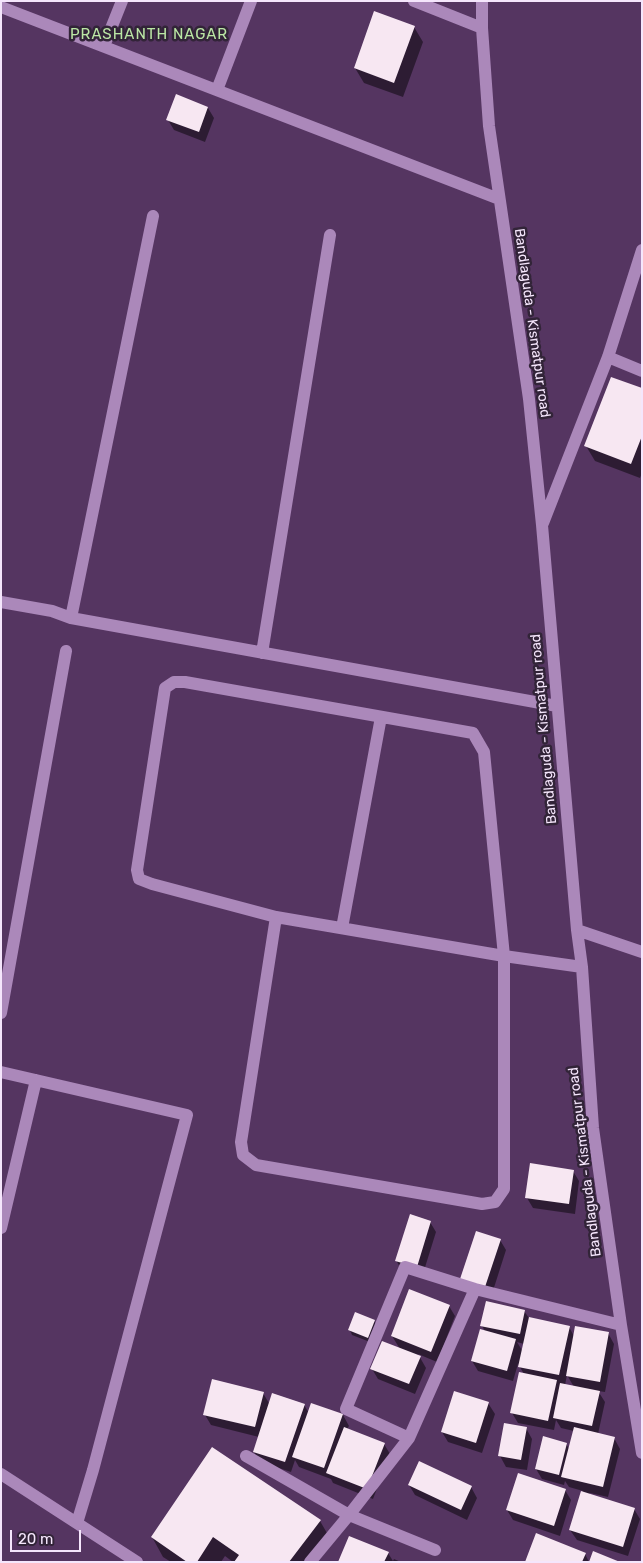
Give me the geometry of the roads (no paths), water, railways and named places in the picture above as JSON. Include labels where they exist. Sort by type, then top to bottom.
[{"type":"street","points":[[104,46],[122,1]]},
{"type":"street","points":[[217,90],[251,1]]},
{"type":"street","points":[[414,1],[482,28]]},
{"type":"street","name":"Bandlaguda - Kismatpur road","points":[[482,1],[482,28],[489,126],[528,399],[542,525],[577,930],[582,966],[593,1128],[620,1325],[642,1453]]},
{"type":"street","points":[[1,6],[499,199]]},
{"type":"street","points":[[71,618],[153,216]]},
{"type":"street","points":[[262,653],[330,235]]},
{"type":"street","points":[[542,525],[608,357],[642,252]]},
{"type":"street","points":[[608,357],[642,371]]},
{"type":"street","points":[[1,602],[52,611],[71,618],[557,706]]},
{"type":"street","points":[[1,1013],[66,651]]},
{"type":"street","points":[[276,917],[240,1142],[243,1155],[256,1165],[482,1204],[496,1202],[504,1188],[504,956],[484,752],[473,733],[185,682],[174,682],[165,688],[137,870],[140,879],[152,884],[276,917],[504,956],[582,966]]},
{"type":"street","points":[[342,928],[381,717]]},
{"type":"street","points":[[577,930],[642,952]]},
{"type":"street","points":[[1,1072],[187,1115],[93,1470],[77,1523]]},
{"type":"street","points":[[1,1228],[36,1080]]},
{"type":"street","points":[[409,1438],[346,1409],[405,1267],[475,1289],[620,1325]]},
{"type":"street","points":[[310,1562],[350,1515],[409,1438],[475,1289]]},
{"type":"street","points":[[246,1456],[350,1515],[435,1550]]},
{"type":"street","points":[[1,1474],[137,1562]]},
{"type":"district","name":"PRASHANTH NAGAR","points":[[149,35]]}]
